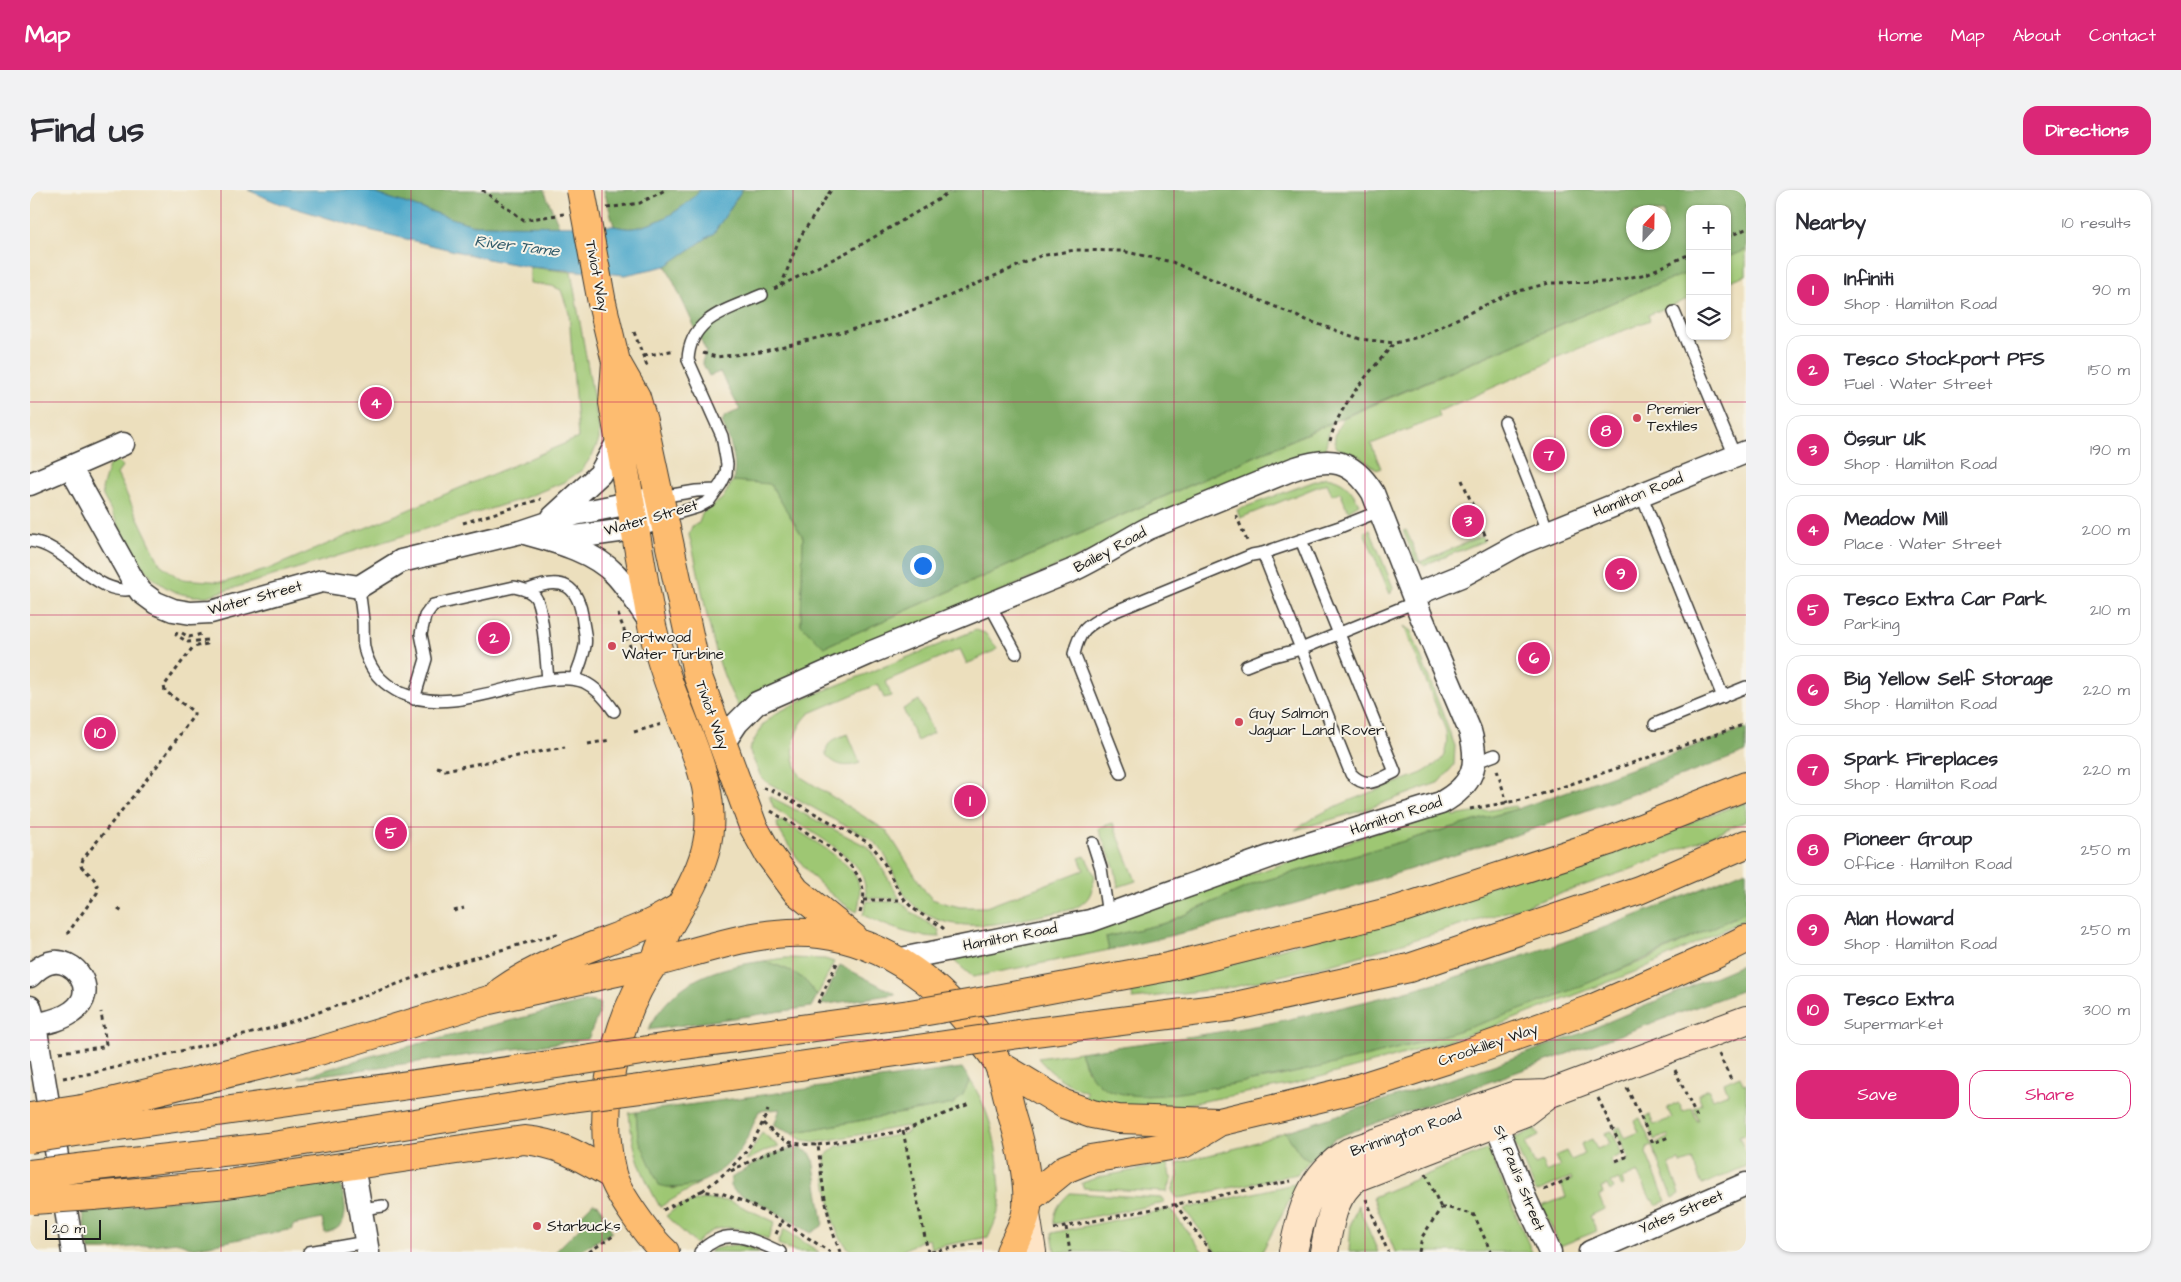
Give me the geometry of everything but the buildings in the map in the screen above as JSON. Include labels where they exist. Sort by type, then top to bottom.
[{"type":"main road","name":"Tiviot Way","points":[[580,190],[602,303],[616,362],[636,398],[662,507],[698,677],[753,826],[772,860],[796,891],[859,942]]},
{"type":"main road","name":"Tiviot Way","points":[[612,1175],[606,1126],[610,1069],[616,1046],[632,1005],[654,963],[667,930],[699,873],[710,834],[711,814],[708,792],[700,764],[660,658],[652,626],[613,403],[616,362]]},
{"type":"main road","points":[[30,1117],[83,1120],[578,1061],[910,1014],[1168,966],[1400,909],[1609,841],[1746,786]]},
{"type":"main road","points":[[31,1191],[87,1167],[267,1147],[570,1098],[1019,1034],[1231,1007],[1409,968],[1640,890],[1746,844]]},
{"type":"main road","points":[[488,1000],[523,976],[644,926],[685,899]]},
{"type":"main road","points":[[30,1139],[83,1120],[488,1000],[654,963],[738,940],[789,933],[820,934],[859,942],[916,972],[943,994],[971,1024],[999,1065],[1019,1135],[1026,1207],[998,1247]]},
{"type":"main road","name":"Crookilley Way","points":[[999,1065],[1064,1104],[1092,1114],[1118,1120],[1219,1122],[1349,1091],[1468,1053],[1591,1009],[1710,957],[1746,939]]},
{"type":"main road","name":"Crookilley Way","points":[[1026,1207],[1066,1169],[1090,1159],[1183,1144],[1219,1122]]},
{"type":"main road","points":[[31,1191],[92,1196],[227,1184],[504,1141],[524,1140],[544,1142],[568,1149],[612,1175],[636,1217],[665,1252]]},
{"type":"main road","points":[[636,1217],[639,1252]]},
{"type":"street","points":[[548,531],[576,498],[600,474],[619,439]]},
{"type":"street","points":[[30,484],[123,444]]},
{"type":"street","name":"Hamilton Road","points":[[1415,599],[1424,591],[1461,576],[1521,543],[1740,454]]},
{"type":"street","name":"Bailey Road","points":[[723,744],[737,723],[757,703],[872,652],[1098,559],[1126,540],[1149,528],[1293,469],[1316,462],[1335,462],[1354,470],[1366,482],[1380,511],[1415,599]]},
{"type":"street","name":"Water Street","points":[[70,467],[125,569],[138,588],[156,603],[173,610],[191,613],[212,612],[322,580],[359,587],[401,560],[521,532],[619,531],[632,514],[662,507]]},
{"type":"street","name":"Water Street","points":[[548,531],[614,574],[652,626]]},
{"type":"street","points":[[1415,599],[1475,747],[1489,762]]},
{"type":"street","name":"Hamilton Road","points":[[896,960],[1080,924],[1108,915],[1280,853],[1441,803],[1459,792],[1489,762]]},
{"type":"street","points":[[30,976],[49,963],[58,962],[76,971],[84,981],[86,990],[84,998],[72,1012],[56,1020],[33,1016],[73,1252]]},
{"type":"street","name":"Brinnington Road","points":[[1290,1246],[1317,1179],[1326,1168],[1349,1152],[1492,1114],[1523,1113],[1548,1094],[1746,1020]]},
{"type":"street","name":"Brinnington Road","points":[[1327,1247],[1336,1201],[1342,1191],[1357,1177],[1492,1114]]},
{"type":"street","name":"St. Paul's Street","points":[[1492,1114],[1525,1198],[1550,1252]]},
{"type":"street","points":[[356,1182],[367,1247]]},
{"type":"street","name":"Yates Street","points":[[1590,1252],[1746,1184]]},
{"type":"street","points":[[1026,1207],[1032,1252]]},
{"type":"lane","points":[[662,507],[696,491],[716,490],[726,474],[726,454],[722,436],[688,360],[688,349],[697,329],[708,320],[762,295]]},
{"type":"lane","points":[[1674,312],[1740,454]]},
{"type":"lane","points":[[1505,422],[1548,531]]},
{"type":"lane","name":"Water Street","points":[[662,507],[698,507],[709,501],[716,490]]},
{"type":"lane","points":[[1641,494],[1723,697]]},
{"type":"lane","points":[[1121,774],[1074,654],[1082,631],[1090,624],[1111,613],[1257,554],[1380,511]]},
{"type":"lane","points":[[1257,554],[1301,649],[1351,774],[1359,781],[1367,784],[1395,772],[1301,540]]},
{"type":"lane","points":[[30,541],[39,542],[64,556],[107,586],[124,591],[138,588]]},
{"type":"lane","points":[[414,699],[426,659],[421,634],[425,616],[433,605],[514,587],[528,590],[544,583],[559,583],[574,591],[582,613],[586,644],[574,679]]},
{"type":"lane","points":[[359,587],[363,622],[362,643],[368,662],[382,681],[414,699],[437,701],[456,699],[548,680],[574,679],[595,688],[614,711]]},
{"type":"lane","points":[[528,590],[537,600],[548,680]]},
{"type":"lane","points":[[1246,666],[1266,658],[1301,649],[1339,634],[1406,606],[1415,599]]},
{"type":"lane","points":[[990,605],[1016,653]]},
{"type":"lane","points":[[1655,724],[1746,687]]},
{"type":"lane","points":[[1093,843],[1100,868],[1108,915]]},
{"type":"lane","points":[[361,1209],[383,1206]]},
{"type":"lane","points":[[700,1252],[709,1243],[718,1238],[730,1236],[756,1241],[780,1252]]},
{"type":"lane","points":[[309,1252],[367,1247]]},
{"type":"path","points":[[482,190],[524,220]]},
{"type":"path","points":[[640,203],[665,190]]},
{"type":"path","points":[[781,286],[800,237],[831,190]]},
{"type":"path","points":[[762,295],[857,247],[941,198],[949,190]]},
{"type":"path","points":[[1731,236],[1746,229]]},
{"type":"path","points":[[716,357],[760,352],[878,323],[947,297],[1040,256],[1075,250],[1122,250],[1172,262],[1301,318],[1360,339],[1394,343],[1422,336],[1508,294],[1549,283],[1609,282],[1637,276],[1646,274],[1686,256]]},
{"type":"path","points":[[1329,449],[1332,432],[1350,397],[1394,343]]},
{"type":"path","points":[[1462,480],[1488,543]]},
{"type":"path","points":[[462,523],[543,498]]},
{"type":"path","points":[[1238,519],[1257,554]]},
{"type":"path","points":[[618,614],[635,660]]},
{"type":"path","points":[[67,934],[97,893],[97,881],[81,866],[83,859],[161,761],[194,714],[194,712],[165,691],[164,686],[193,647],[207,644],[205,639],[184,641],[176,636],[176,632],[181,632],[189,638],[205,634],[204,626]]},
{"type":"path","points":[[658,715],[666,732]]},
{"type":"path","points":[[634,732],[662,724]]},
{"type":"path","points":[[1469,809],[1527,799],[1746,724]]},
{"type":"path","points":[[588,744],[610,740]]},
{"type":"path","points":[[437,767],[445,770],[565,747]]},
{"type":"path","points":[[1489,762],[1507,803]]},
{"type":"path","points":[[761,794],[758,787],[774,791],[867,842],[875,849],[905,900],[915,911],[943,928],[948,949]]},
{"type":"path","points":[[767,808],[846,861],[860,877],[863,889],[860,913]]},
{"type":"path","points":[[863,900],[905,900]]},
{"type":"path","points":[[454,911],[464,908]]},
{"type":"path","points":[[118,909],[124,913]]},
{"type":"path","points":[[44,1082],[93,1073],[280,1026],[456,963],[563,932]]},
{"type":"path","points":[[817,1006],[838,963]]},
{"type":"path","points":[[53,1053],[103,1047],[106,1044],[101,1012]]},
{"type":"path","points":[[1716,1046],[1731,1080]]},
{"type":"path","points":[[1673,1065],[1698,1120]]},
{"type":"path","points":[[1626,1085],[1653,1143],[1669,1137]]},
{"type":"path","points":[[1598,1097],[1626,1157],[1613,1162]]},
{"type":"path","points":[[763,1123],[777,1137],[795,1144],[818,1145],[903,1131],[969,1104]]},
{"type":"path","points":[[728,1172],[743,1156],[763,1123],[768,1110]]},
{"type":"path","points":[[903,1131],[928,1252]]},
{"type":"path","points":[[663,1210],[701,1191],[728,1172],[762,1155],[795,1144]]},
{"type":"path","points":[[818,1145],[824,1198],[832,1233],[840,1252]]},
{"type":"path","points":[[1425,1173],[1441,1208]]},
{"type":"path","points":[[1525,1198],[1571,1178]]},
{"type":"path","points":[[701,1191],[724,1194],[745,1202],[782,1220],[830,1252]]},
{"type":"path","points":[[1366,1197],[1388,1252]]},
{"type":"path","points":[[1175,1204],[1211,1252]]},
{"type":"path","points":[[1419,1252],[1422,1237],[1441,1208]]},
{"type":"path","points":[[1441,1208],[1449,1208],[1474,1215],[1490,1252]]},
{"type":"path","points":[[1066,1227],[1070,1252]]},
{"type":"path","points":[[589,1252],[613,1236]]},
{"type":"path","points":[[932,1252],[998,1247]]},
{"type":"green space","points":[[364,190],[544,190],[559,226],[473,225]]},
{"type":"green space","points":[[604,190],[700,190],[686,204],[661,220],[628,228],[614,226]]},
{"type":"green space","points":[[742,190],[1746,190],[1746,250],[1731,256],[1731,205],[1686,205],[1686,274],[1642,290],[1357,411],[824,647],[801,625],[803,537],[770,484],[733,481],[734,458],[722,422],[725,416],[740,410],[720,372],[709,376],[702,362],[706,351],[666,266],[714,233]]},
{"type":"green space","points":[[1746,250],[1746,275],[1731,281],[1731,256]]},
{"type":"green space","points":[[530,267],[571,272],[599,429],[599,440],[593,454],[582,470],[564,482],[522,499],[208,596],[186,595],[169,589],[154,578],[142,565],[131,549],[103,496],[102,489],[109,465],[117,461],[123,466],[117,474],[160,564],[180,579],[225,582],[266,570],[578,438],[569,313],[561,290],[552,286],[530,283]]},
{"type":"green space","points":[[1686,274],[1686,300],[1648,315],[1650,320],[1550,360],[1551,362],[1437,412],[1439,417],[1371,444],[1381,468],[1377,470],[1361,457],[1337,448],[1335,437],[1343,418],[1642,290]]},
{"type":"green space","points":[[1331,423],[1323,452],[1101,547],[739,708],[729,688],[714,645],[689,535],[692,526],[699,523],[702,513],[722,499],[733,481],[770,483],[803,537],[801,624],[824,647]]},
{"type":"green space","points":[[1326,477],[1338,480],[1346,486],[1353,493],[1359,504],[1348,511],[1340,492],[1332,495],[1327,483],[1240,518],[1237,510]]},
{"type":"green space","points":[[1370,530],[1393,587],[1390,594],[1364,532]]},
{"type":"green space","points":[[1406,530],[1420,562],[1482,536],[1484,541],[1424,565],[1415,560],[1403,531]]},
{"type":"green space","points":[[1404,626],[1411,631],[1455,746],[1454,765],[1440,782],[1364,810],[1295,830],[1324,812],[1422,773],[1439,761],[1445,752],[1446,731]]},
{"type":"green space","points":[[976,630],[985,633],[998,649],[967,664],[960,649],[886,681],[891,696],[884,698],[878,684],[810,713],[799,727],[793,752],[801,777],[887,831],[932,899],[960,907],[986,907],[1084,870],[1079,858],[1085,856],[1095,876],[1087,899],[1073,909],[1008,922],[961,925],[940,920],[921,911],[905,895],[887,859],[876,844],[860,833],[765,781],[761,777],[749,750],[762,726],[775,714],[808,697]]},
{"type":"green space","points":[[919,700],[933,733],[917,741],[903,709]]},
{"type":"green space","points":[[1746,728],[1746,752],[1589,810],[1431,863],[1352,887],[1190,931],[1109,950],[1106,937],[1166,923],[1256,883],[1517,809]]},
{"type":"green space","points":[[848,734],[860,763],[850,765],[837,764],[826,755],[827,746],[832,741]]},
{"type":"green space","points":[[769,796],[866,846],[872,851],[900,899],[867,898],[865,885],[859,869],[839,850],[774,808]]},
{"type":"green space","points":[[1746,802],[1746,821],[1634,868],[1516,909],[1346,960],[1234,987],[1133,999],[1131,989],[1201,973],[1631,843]]},
{"type":"green space","points":[[1515,806],[1517,809],[1256,883],[1166,923],[1106,937],[1109,950],[973,977],[953,960],[1142,911],[1450,808],[1454,816]]},
{"type":"green space","points":[[782,821],[822,846],[851,870],[856,877],[860,890],[857,912],[833,896],[802,865],[778,828],[777,823]]},
{"type":"green space","points":[[1113,823],[1136,881],[1118,887],[1115,869],[1098,828]]},
{"type":"green space","points":[[1746,870],[1746,912],[1638,962],[1556,996],[1491,1020],[1417,1043],[1304,1071],[1186,1092],[1142,1096],[1115,1092],[1102,1086],[1089,1072],[1080,1052],[1260,1025],[1403,992],[1520,957],[1577,937],[1690,894]]},
{"type":"green space","points":[[867,901],[902,902],[911,912],[939,930],[940,937],[910,933],[863,915]]},
{"type":"green space","points":[[1746,912],[1746,919],[1642,969],[1496,1026],[1388,1059],[1293,1084],[1177,1106],[1134,1108],[1084,1100],[1087,1092],[1060,1078],[1038,1058],[1080,1052],[1087,1071],[1182,1092],[1277,1077],[1415,1044],[1527,1007],[1645,960]]},
{"type":"green space","points":[[785,958],[825,959],[834,962],[817,996],[806,982],[794,973],[764,961]]},
{"type":"green space","points":[[764,961],[794,973],[806,982],[817,996],[811,1007],[648,1030],[658,1013],[670,999],[697,979],[728,968]]},
{"type":"green space","points":[[1746,963],[1746,989],[1351,1132],[1334,1139],[1310,1160],[1301,1155],[1285,1132],[1491,1066],[1582,1033]]},
{"type":"green space","points":[[840,965],[896,994],[821,1005]]},
{"type":"green space","points":[[588,1001],[600,1003],[598,1015],[588,1039],[299,1078],[367,1057]]},
{"type":"green space","points":[[962,1068],[970,1080],[962,1096],[953,1104],[791,1133],[774,1126],[780,1109],[759,1111],[746,1141],[733,1159],[715,1175],[693,1185],[670,1187],[659,1185],[638,1137],[636,1112]]},
{"type":"green space","points":[[1740,1076],[1743,1084],[1746,1083],[1746,1134],[1739,1137],[1746,1153],[1746,1166],[1702,1185],[1692,1160],[1681,1164],[1679,1161],[1669,1165],[1680,1194],[1673,1198],[1652,1145],[1669,1138],[1668,1135],[1654,1140],[1645,1117],[1650,1115],[1654,1125],[1672,1118],[1667,1108],[1679,1103],[1683,1112],[1692,1108],[1697,1121],[1699,1120],[1694,1108],[1702,1104],[1698,1094],[1708,1089],[1713,1099],[1728,1093],[1724,1083]]},
{"type":"green space","points":[[970,1080],[983,1103],[991,1127],[998,1165],[1000,1204],[988,1237],[931,1248],[929,1239],[920,1241],[900,1252],[855,1252],[847,1247],[839,1236],[834,1224],[825,1175],[825,1156],[837,1146],[908,1133],[907,1126],[818,1142],[802,1140],[791,1133],[953,1104],[962,1096]]},
{"type":"green space","points":[[636,1112],[638,1137],[672,1189],[700,1183],[660,1207],[643,1173],[635,1151],[629,1113]]},
{"type":"green space","points":[[1640,1118],[1652,1145],[1648,1147],[1646,1153],[1666,1201],[1656,1205],[1654,1200],[1651,1200],[1638,1172],[1622,1179],[1624,1185],[1621,1186],[1619,1180],[1611,1183],[1614,1189],[1610,1191],[1607,1185],[1601,1187],[1603,1194],[1599,1196],[1604,1209],[1590,1216],[1597,1231],[1560,1246],[1542,1206],[1566,1197],[1561,1184],[1572,1179],[1571,1177],[1536,1192],[1513,1139],[1535,1129],[1539,1136],[1525,1143],[1535,1165],[1542,1162],[1546,1172],[1560,1166],[1556,1156],[1566,1151],[1571,1160],[1585,1154],[1581,1144],[1592,1139],[1597,1149],[1610,1144],[1605,1133],[1612,1131],[1622,1154],[1610,1160],[1613,1166],[1629,1159],[1615,1129],[1620,1127],[1625,1138],[1639,1132],[1634,1121]]},
{"type":"green space","points":[[762,1132],[779,1147],[767,1150],[746,1161]]},
{"type":"green space","points":[[1285,1132],[1301,1155],[1310,1160],[1297,1174],[1185,1197],[1177,1198],[1172,1191],[1178,1176],[1177,1163],[1245,1146]]},
{"type":"green space","points":[[790,1149],[802,1149],[810,1153],[813,1159],[823,1222],[822,1226],[811,1233],[766,1206],[735,1192],[731,1186],[731,1178],[769,1155]]},
{"type":"green space","points":[[1488,1149],[1532,1252],[1395,1252],[1373,1197]]},
{"type":"green space","points":[[1168,1164],[1170,1177],[1172,1178],[1167,1192],[1083,1188],[1082,1183],[1099,1177]]},
{"type":"green space","points":[[339,1179],[345,1203],[344,1219],[341,1225],[325,1233],[322,1219],[293,1225],[293,1229],[193,1248],[177,1242],[106,1250],[89,1250],[82,1212]]},
{"type":"green space","points":[[1298,1183],[1262,1252],[1217,1252],[1184,1209]]},
{"type":"green space","points":[[1070,1193],[1162,1198],[1165,1203],[1054,1224],[1058,1207]]},
{"type":"green space","points":[[702,1199],[730,1201],[775,1222],[768,1239],[748,1231],[721,1228],[704,1236],[696,1244],[666,1216],[677,1207]]},
{"type":"green space","points":[[593,1203],[599,1205],[612,1232],[578,1252],[555,1252],[582,1225],[577,1219]]},
{"type":"green space","points":[[1358,1205],[1378,1252],[1349,1252],[1351,1222]]},
{"type":"green space","points":[[1170,1209],[1203,1252],[1055,1252],[1052,1233]]},
{"type":"green space","points":[[784,1229],[819,1252],[797,1252],[778,1244]]},
{"type":"green space","points":[[743,1245],[760,1252],[709,1252],[713,1249]]},
{"type":"water","name":"River Tame","points":[[248,190],[364,190],[473,225],[614,226],[633,228],[661,220],[670,215],[686,204],[700,190],[742,190],[714,233],[666,266],[625,275],[530,267],[492,260],[361,228],[278,203]]},
{"type":"place","name":"Meadow Mill","points":[[376,403]]},
{"type":"place","name":"Premier Textiles","points":[[1637,418]]},
{"type":"place","name":"Pioneer Group","points":[[1606,431]]},
{"type":"place","name":"Spark Fireplaces","points":[[1549,455]]},
{"type":"place","name":"Össur UK","points":[[1468,521]]},
{"type":"place","name":"Alan Howard","points":[[1621,574]]},
{"type":"place","name":"Tesco Stockport PFS","points":[[494,638]]},
{"type":"place","name":"Portwood Water Turbine","points":[[612,646]]},
{"type":"place","name":"Big Yellow Self Storage","points":[[1534,658]]},
{"type":"place","name":"Guy Salmon Jaguar Land Rover","points":[[1239,722]]},
{"type":"place","name":"Tesco Extra","points":[[100,733]]},
{"type":"place","name":"Infiniti","points":[[970,801]]},
{"type":"place","name":"Tesco Extra Car Park","points":[[391,833]]},
{"type":"place","name":"Starbucks","points":[[537,1226]]}]
